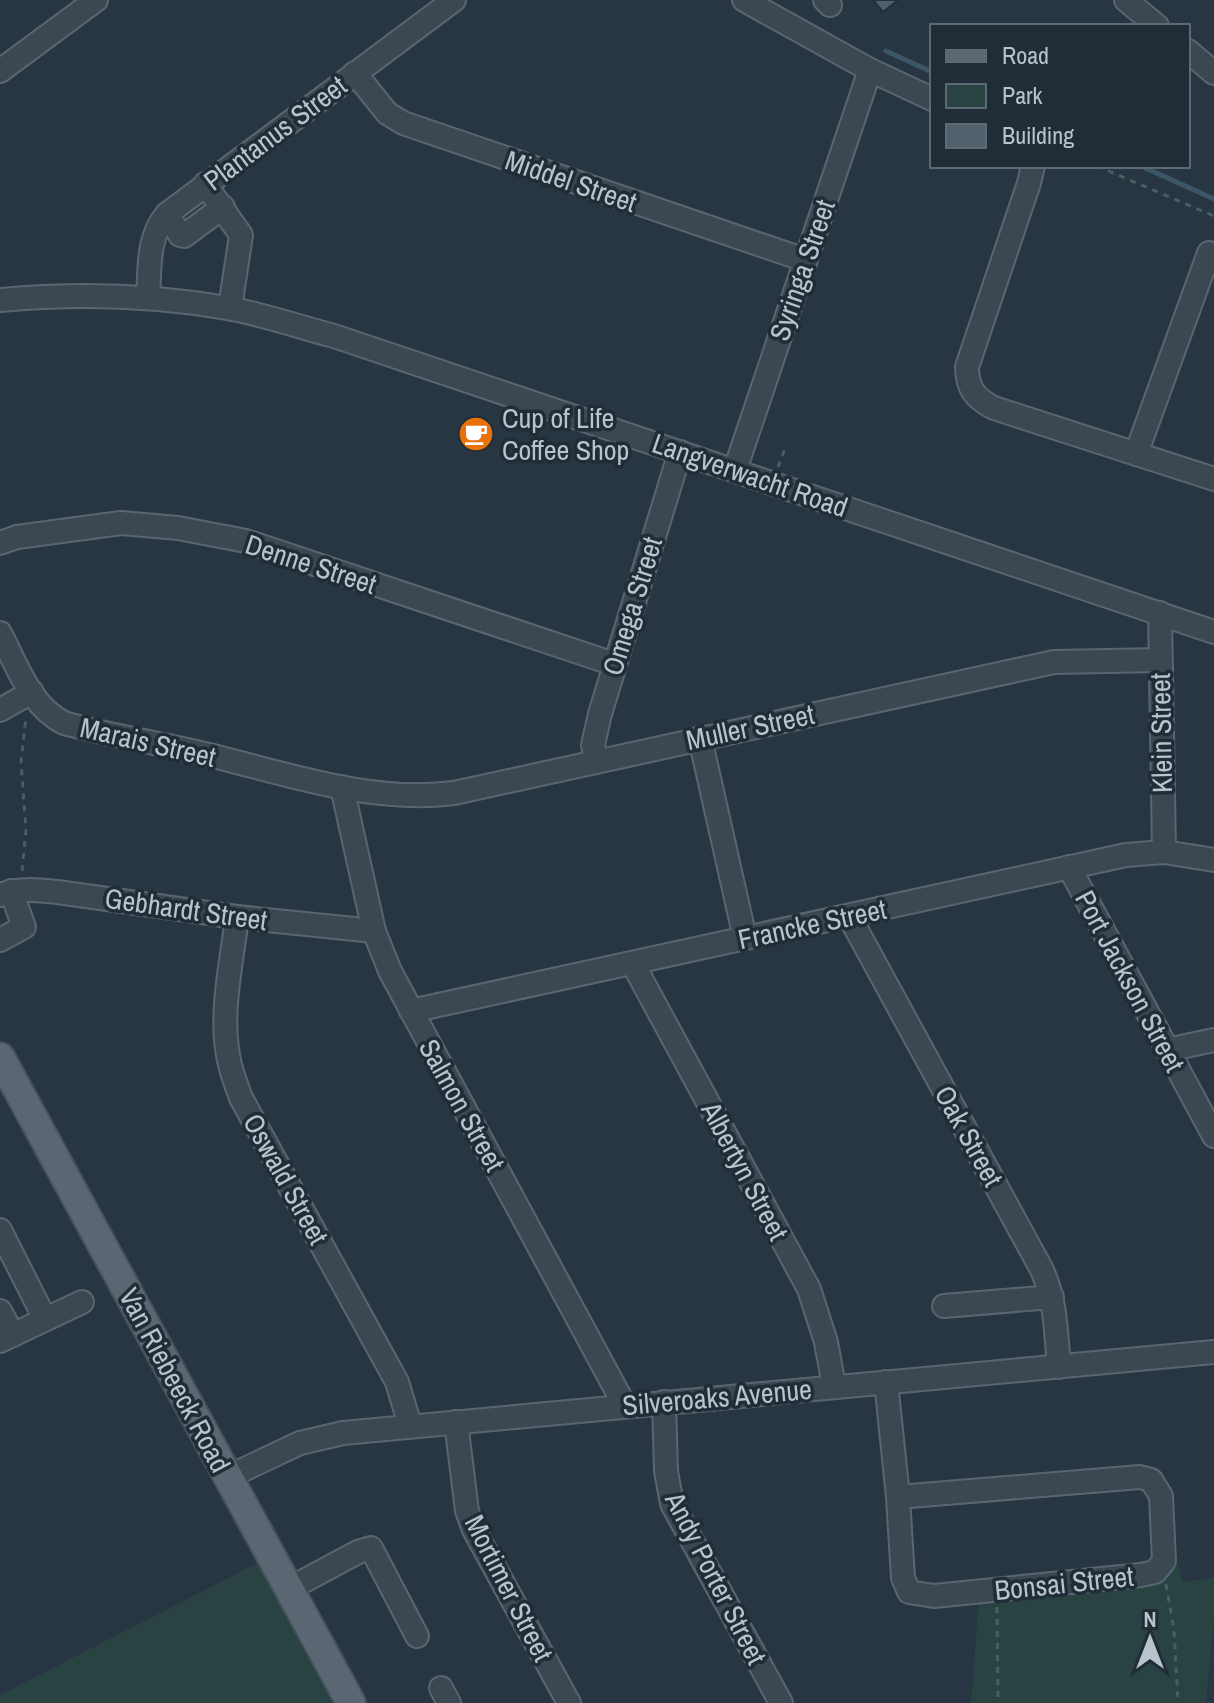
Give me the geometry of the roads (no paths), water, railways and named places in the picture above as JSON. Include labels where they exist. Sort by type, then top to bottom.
[{"type":"main road","name":"Van Riebeeck Road","points":[[0,1057],[351,1703]]},
{"type":"street","points":[[0,71],[96,0]]},
{"type":"street","name":"Plantanus Street","points":[[148,297],[152,240],[157,225],[167,214],[454,0]]},
{"type":"street","points":[[744,0],[870,70],[930,98]]},
{"type":"street","points":[[1126,0],[1155,24]]},
{"type":"street","points":[[1190,53],[1214,73]]},
{"type":"street","name":"Syringa Street","points":[[735,470],[870,70]]},
{"type":"street","name":"Middel Street","points":[[355,73],[387,113],[403,123],[805,260]]},
{"type":"street","points":[[1033,168],[967,367],[970,389],[982,402],[994,408],[1214,479]]},
{"type":"street","points":[[205,184],[241,235],[230,308]]},
{"type":"street","points":[[167,214],[180,235],[184,236],[223,207]]},
{"type":"street","points":[[1136,454],[1209,253]]},
{"type":"street","name":"Langverwacht Road","points":[[0,300],[77,296],[148,297],[230,308],[393,355],[1214,632]]},
{"type":"street","name":"Omega Street","points":[[596,762],[593,745],[614,664],[680,452]]},
{"type":"street","name":"Denne Street","points":[[0,543],[17,537],[121,523],[178,528],[246,541],[614,664]]},
{"type":"street","name":"Klein Street","points":[[1160,613],[1164,852]]},
{"type":"street","name":"Marais Street","points":[[0,633],[29,700],[64,723],[342,787]]},
{"type":"street","name":"Muller Street","points":[[342,787],[396,796],[424,797],[454,793],[1054,662],[1160,660]]},
{"type":"street","points":[[0,710],[29,700]]},
{"type":"street","points":[[700,738],[745,938]]},
{"type":"street","name":"Salmon Street","points":[[342,787],[374,931],[411,1011],[625,1406]]},
{"type":"street","name":"Francke Street","points":[[411,1011],[1126,855],[1164,852],[1214,860]]},
{"type":"street","name":"Port Jackson Street","points":[[1069,867],[1214,1136]]},
{"type":"street","points":[[0,940],[24,927],[7,889]]},
{"type":"street","name":"Gebhardt Street","points":[[7,889],[57,892],[237,917],[374,931]]},
{"type":"street","name":"Oak Street","points":[[849,916],[1042,1270],[1052,1297],[1059,1367]]},
{"type":"street","name":"Oswald Street","points":[[237,917],[226,1009],[227,1054],[234,1078],[241,1098],[392,1372],[401,1391],[410,1425]]},
{"type":"street","name":"Albertyn Street","points":[[633,964],[809,1289],[826,1342],[834,1386]]},
{"type":"street","points":[[1167,1050],[1214,1040]]},
{"type":"street","points":[[0,1230],[45,1319]]},
{"type":"street","points":[[944,1306],[1052,1297]]},
{"type":"street","points":[[0,1311],[6,1338],[82,1302]]},
{"type":"street","name":"Silveroaks Avenue","points":[[228,1477],[272,1454],[319,1437],[410,1425],[1214,1352]]},
{"type":"street","name":"Bonsai Street","points":[[886,1382],[903,1578],[909,1592],[934,1596],[1141,1575],[1160,1568],[1166,1554],[1161,1496],[1151,1480],[1125,1477],[898,1497]]},
{"type":"street","name":"Andy Porter Street","points":[[664,1402],[666,1471],[672,1504],[781,1703]]},
{"type":"street","name":"Mortimer Street","points":[[456,1422],[467,1511],[569,1703]]},
{"type":"street","points":[[289,1589],[371,1548],[417,1636]]},
{"type":"waterway","points":[[886,51],[930,71]]},
{"type":"waterway","points":[[1145,168],[1214,199]]},
{"type":"place","name":"Cup of Life Coffee Shop","points":[[476,434]]}]
